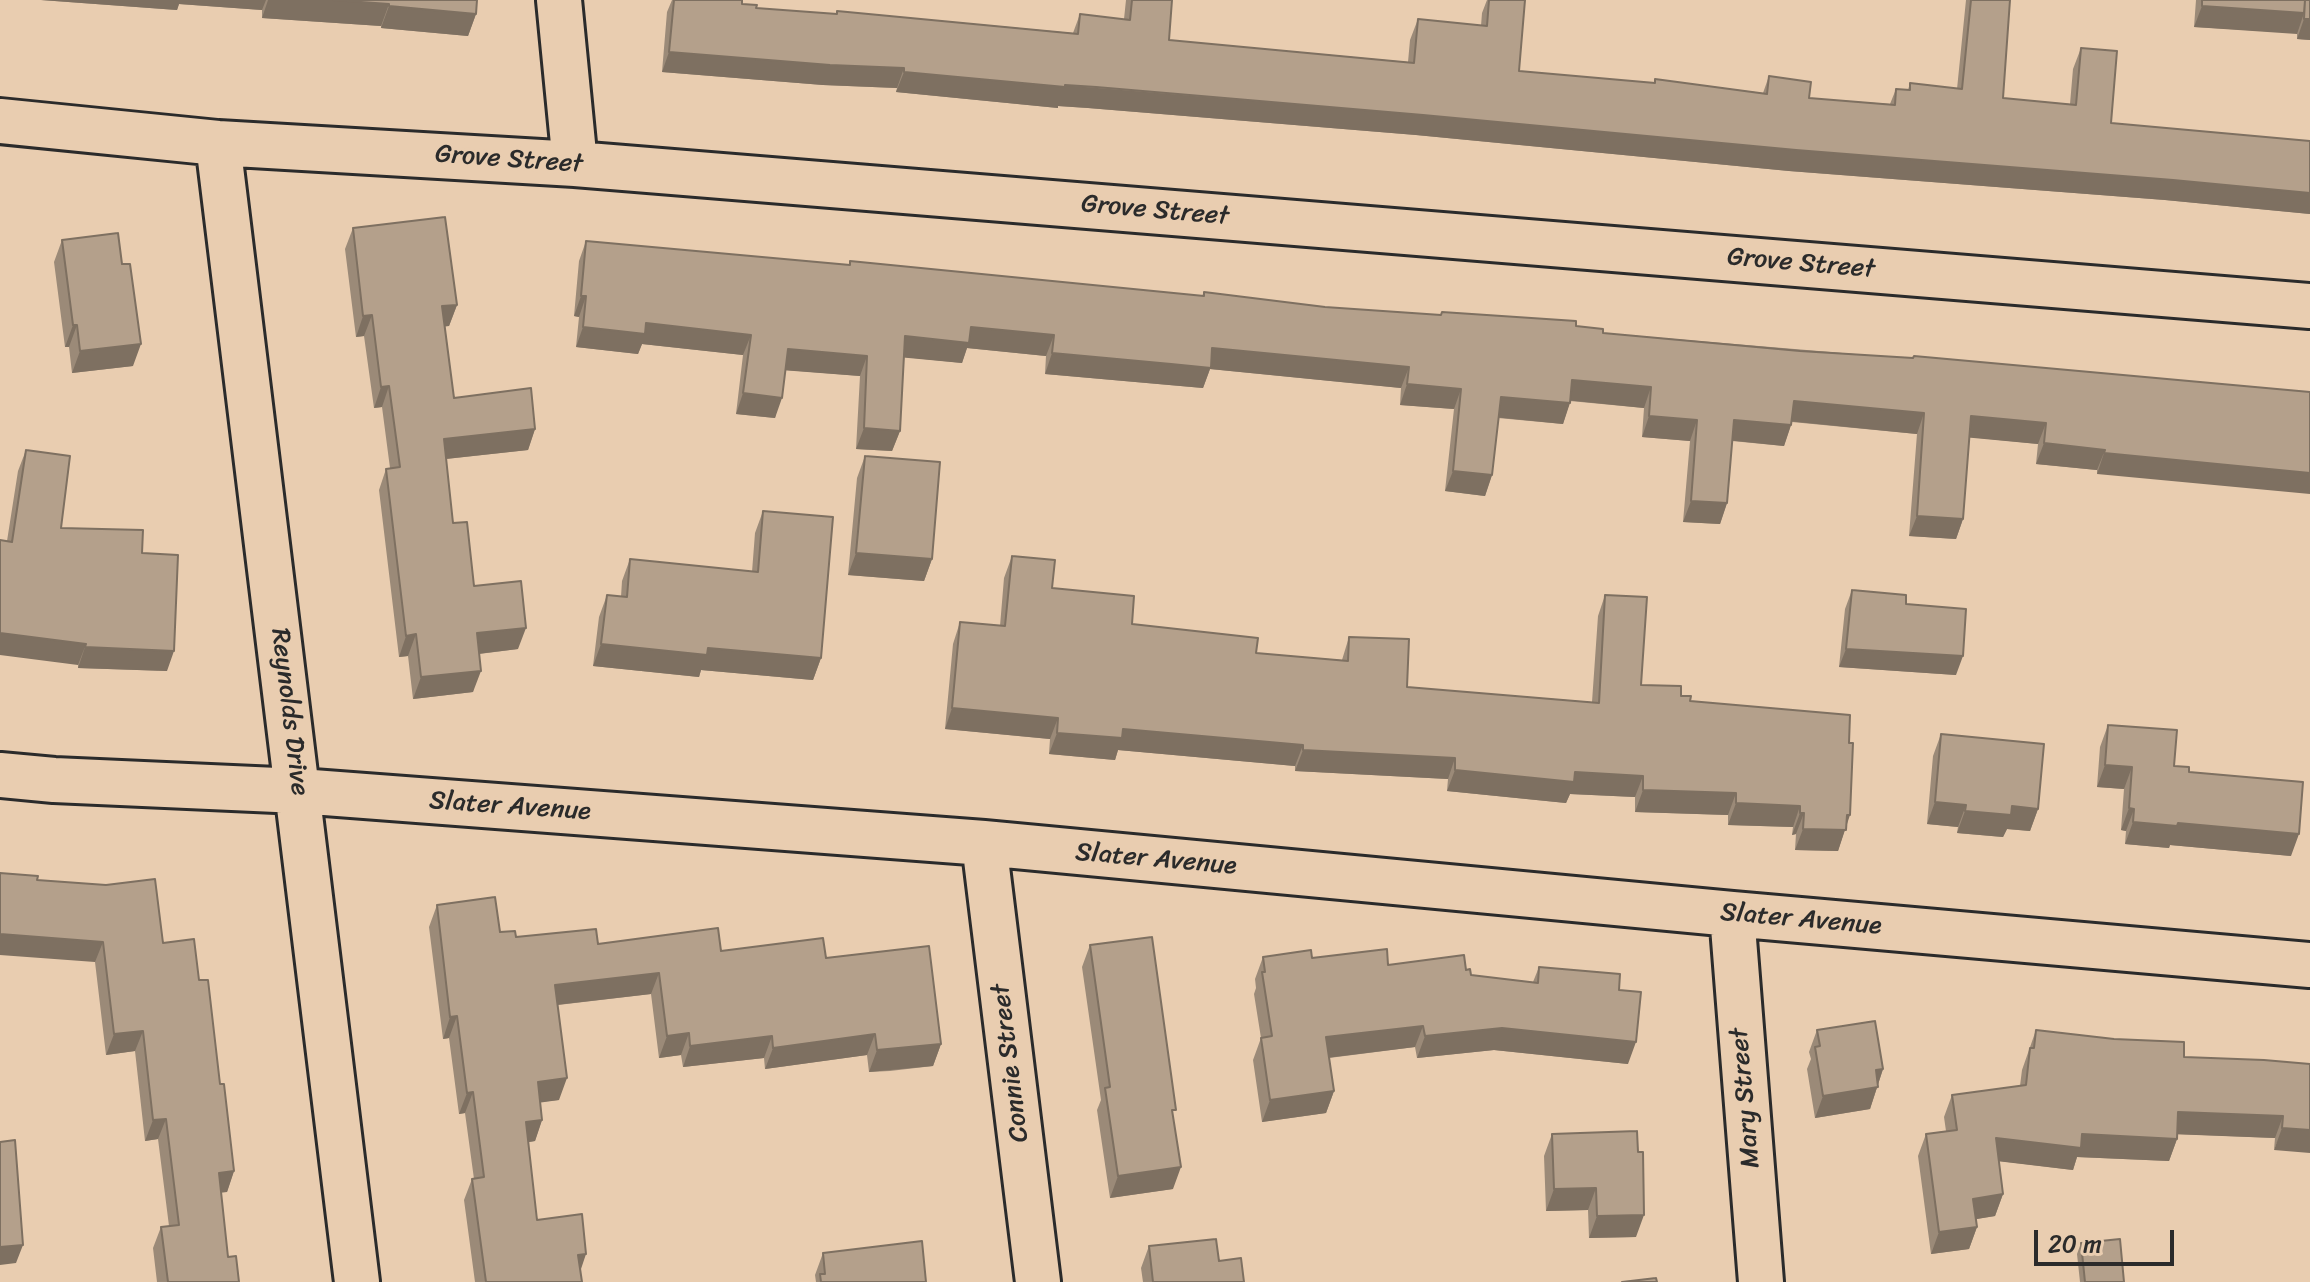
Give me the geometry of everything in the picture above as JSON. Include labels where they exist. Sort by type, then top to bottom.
[{"type":"street","points":[[559,0],[575,164]]},
{"type":"street","name":"Grove Street","points":[[0,121],[218,143],[575,164],[2310,306]]},
{"type":"street","name":"Reynolds Drive","points":[[218,143],[357,1282]]},
{"type":"street","name":"Slater Avenue","points":[[0,775],[299,791],[984,843],[2310,965]]},
{"type":"street","name":"Connie Street","points":[[984,843],[1038,1282]]},
{"type":"street","name":"Mary Street","points":[[1732,914],[1761,1282]]},
{"type":"building","points":[[333,0],[477,0],[476,14]]},
{"type":"building","points":[[674,0],[742,0],[742,4],[757,5],[756,8],[837,14],[837,11],[1078,34],[1080,14],[1130,20],[1132,0],[1172,0],[1169,40],[1414,63],[1418,19],[1487,26],[1489,0],[1525,0],[1519,71],[1655,83],[1655,79],[1767,94],[1769,76],[1811,82],[1809,98],[1895,105],[1896,89],[1910,90],[1910,83],[1962,89],[1971,0],[2010,0],[2003,98],[2076,105],[2081,48],[2117,51],[2111,123],[2310,141],[2310,193],[1096,87],[1065,87],[904,72],[904,68],[669,52]]},
{"type":"building","points":[[2202,0],[2305,0],[2304,13],[2202,6]]},
{"type":"building","points":[[2305,0],[2310,0],[2310,19],[2304,19]]},
{"type":"building","points":[[445,217],[457,305],[442,306],[454,398],[531,388],[535,429],[444,439],[453,523],[467,522],[474,586],[521,581],[526,628],[477,633],[481,671],[421,677],[416,634],[406,636],[386,469],[400,467],[389,386],[381,387],[372,315],[363,316],[353,228]]},
{"type":"building","points":[[118,233],[122,264],[130,264],[141,344],[80,351],[77,325],[73,325],[62,240]]},
{"type":"building","points":[[586,241],[850,265],[850,261],[1204,296],[1204,292],[1325,307],[1576,321],[1576,326],[1603,329],[1603,333],[1800,351],[1914,356],[2310,392],[2310,473],[2104,453],[2105,450],[2044,443],[2046,423],[1971,416],[1963,519],[1917,516],[1924,413],[1794,401],[1791,425],[1734,420],[1727,503],[1691,501],[1697,420],[1649,416],[1651,387],[1572,380],[1570,403],[1501,397],[1492,475],[1453,471],[1461,389],[1407,384],[1409,367],[1212,348],[1211,368],[1052,353],[1054,335],[971,327],[969,343],[905,336],[900,431],[864,428],[867,356],[788,349],[782,398],[743,393],[751,335],[646,323],[645,334],[583,327],[586,296],[581,296]]},
{"type":"building","points":[[26,450],[70,456],[61,528],[143,530],[142,553],[178,555],[174,651],[85,647],[86,644],[0,633],[0,540],[12,542]]},
{"type":"building","points":[[865,456],[940,462],[932,559],[856,553]]},
{"type":"building","points":[[763,511],[833,517],[821,658],[708,648],[707,655],[601,644],[607,595],[627,597],[630,559],[758,572]]},
{"type":"building","points":[[1012,556],[1055,560],[1052,588],[1134,596],[1132,624],[1258,638],[1256,653],[1348,661],[1349,637],[1409,639],[1407,687],[1599,703],[1605,595],[1647,597],[1641,685],[1681,686],[1681,696],[1691,696],[1690,701],[1850,715],[1849,743],[1853,743],[1850,815],[1847,815],[1846,830],[1803,829],[1804,813],[1800,813],[1800,806],[1736,803],[1736,793],[1643,790],[1643,776],[1575,772],[1574,782],[1455,770],[1455,758],[1303,750],[1303,745],[1123,729],[1122,738],[1057,733],[1058,718],[952,708],[960,622],[1005,626]]},
{"type":"building","points":[[1852,590],[1906,595],[1906,604],[1966,609],[1963,656],[1846,649]]},
{"type":"building","points":[[2108,725],[2177,730],[2174,766],[2189,767],[2189,772],[2303,782],[2299,834],[2133,822],[2134,809],[2129,808],[2132,767],[2105,765]]},
{"type":"building","points":[[1941,734],[2044,744],[2038,809],[2012,806],[2011,815],[1965,811],[1966,805],[1935,802]]},
{"type":"building","points":[[0,873],[38,876],[37,880],[106,885],[155,879],[163,943],[194,939],[199,980],[208,980],[220,1084],[224,1084],[234,1171],[219,1173],[228,1257],[236,1256],[239,1282],[168,1282],[161,1227],[179,1225],[166,1119],[153,1120],[143,1031],[114,1034],[103,942],[0,934]]},
{"type":"building","points":[[495,897],[500,932],[515,931],[516,937],[596,929],[598,944],[718,928],[721,951],[823,938],[826,958],[929,946],[941,1044],[877,1050],[875,1034],[773,1048],[772,1036],[690,1046],[689,1033],[667,1036],[659,973],[555,985],[567,1078],[538,1082],[542,1120],[526,1122],[537,1220],[582,1214],[586,1254],[578,1255],[582,1282],[486,1282],[472,1179],[484,1177],[473,1092],[467,1093],[457,1016],[450,1017],[437,905]]},
{"type":"building","points":[[1152,937],[1181,1167],[1118,1176],[1105,1088],[1110,1087],[1090,945]]},
{"type":"building","points":[[1387,949],[1388,965],[1464,955],[1466,970],[1470,969],[1471,975],[1538,983],[1539,967],[1620,974],[1619,990],[1641,992],[1636,1042],[1502,1028],[1425,1036],[1423,1026],[1326,1037],[1334,1091],[1270,1100],[1261,1038],[1272,1036],[1262,972],[1265,972],[1263,957],[1311,950],[1312,958]]},
{"type":"building","points":[[1875,1021],[1883,1069],[1876,1070],[1878,1087],[1823,1096],[1815,1047],[1820,1046],[1817,1030]]},
{"type":"building","points":[[2036,1030],[2114,1039],[2184,1042],[2184,1057],[2310,1064],[2310,1130],[2282,1128],[2283,1116],[2178,1112],[2177,1139],[2082,1134],[2081,1148],[1996,1138],[2003,1194],[1973,1199],[1977,1227],[1939,1232],[1926,1134],[1957,1130],[1952,1095],[2026,1085],[2030,1048],[2034,1048]]},
{"type":"building","points":[[1637,1131],[1638,1152],[1643,1152],[1644,1215],[1597,1216],[1596,1188],[1554,1189],[1552,1134]]},
{"type":"building","points":[[15,1140],[23,1245],[0,1247],[0,1142]]},
{"type":"building","points":[[1216,1239],[1219,1261],[1241,1258],[1244,1282],[1153,1282],[1149,1246]]},
{"type":"building","points":[[2120,1239],[2124,1282],[2085,1282],[2081,1243]]},
{"type":"building","points":[[922,1241],[926,1282],[821,1282],[820,1274],[825,1274],[823,1253]]},
{"type":"building","points":[[1656,1278],[1657,1282],[1622,1282]]}]
